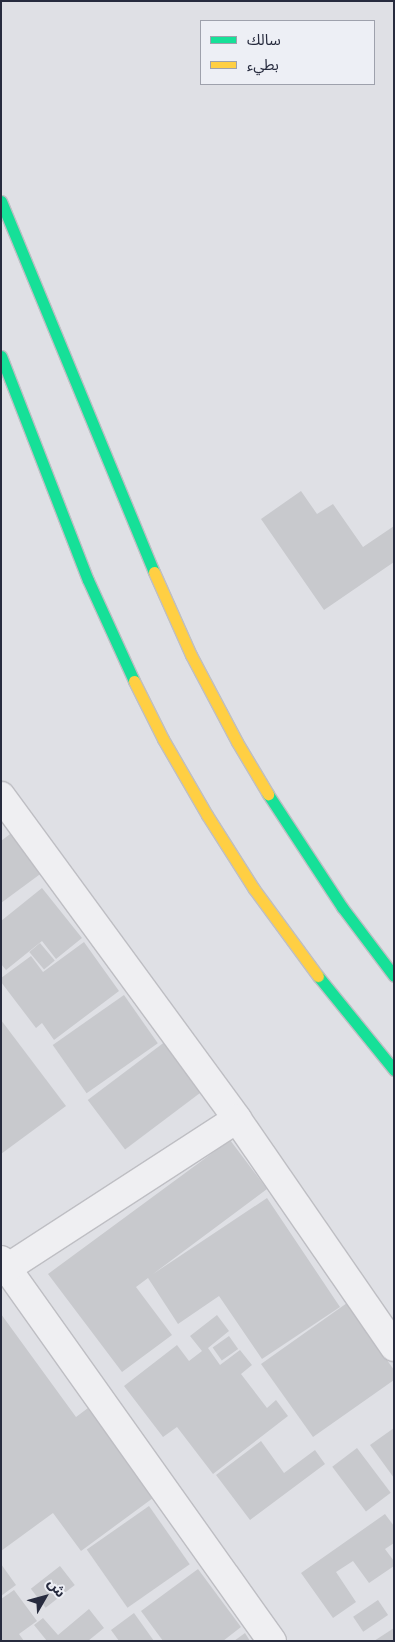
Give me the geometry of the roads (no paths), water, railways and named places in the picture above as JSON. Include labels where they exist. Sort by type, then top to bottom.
[{"type":"main road","points":[[1,201],[151,566],[191,655],[237,742],[287,826],[342,907],[394,976]]},
{"type":"main road","points":[[1,356],[88,580],[124,660],[163,739],[207,815],[254,889],[305,960],[394,1070]]},
{"type":"street","points":[[1,796],[237,1119],[394,1347]]},
{"type":"street","points":[[237,1119],[3,1267],[272,1641]]}]
